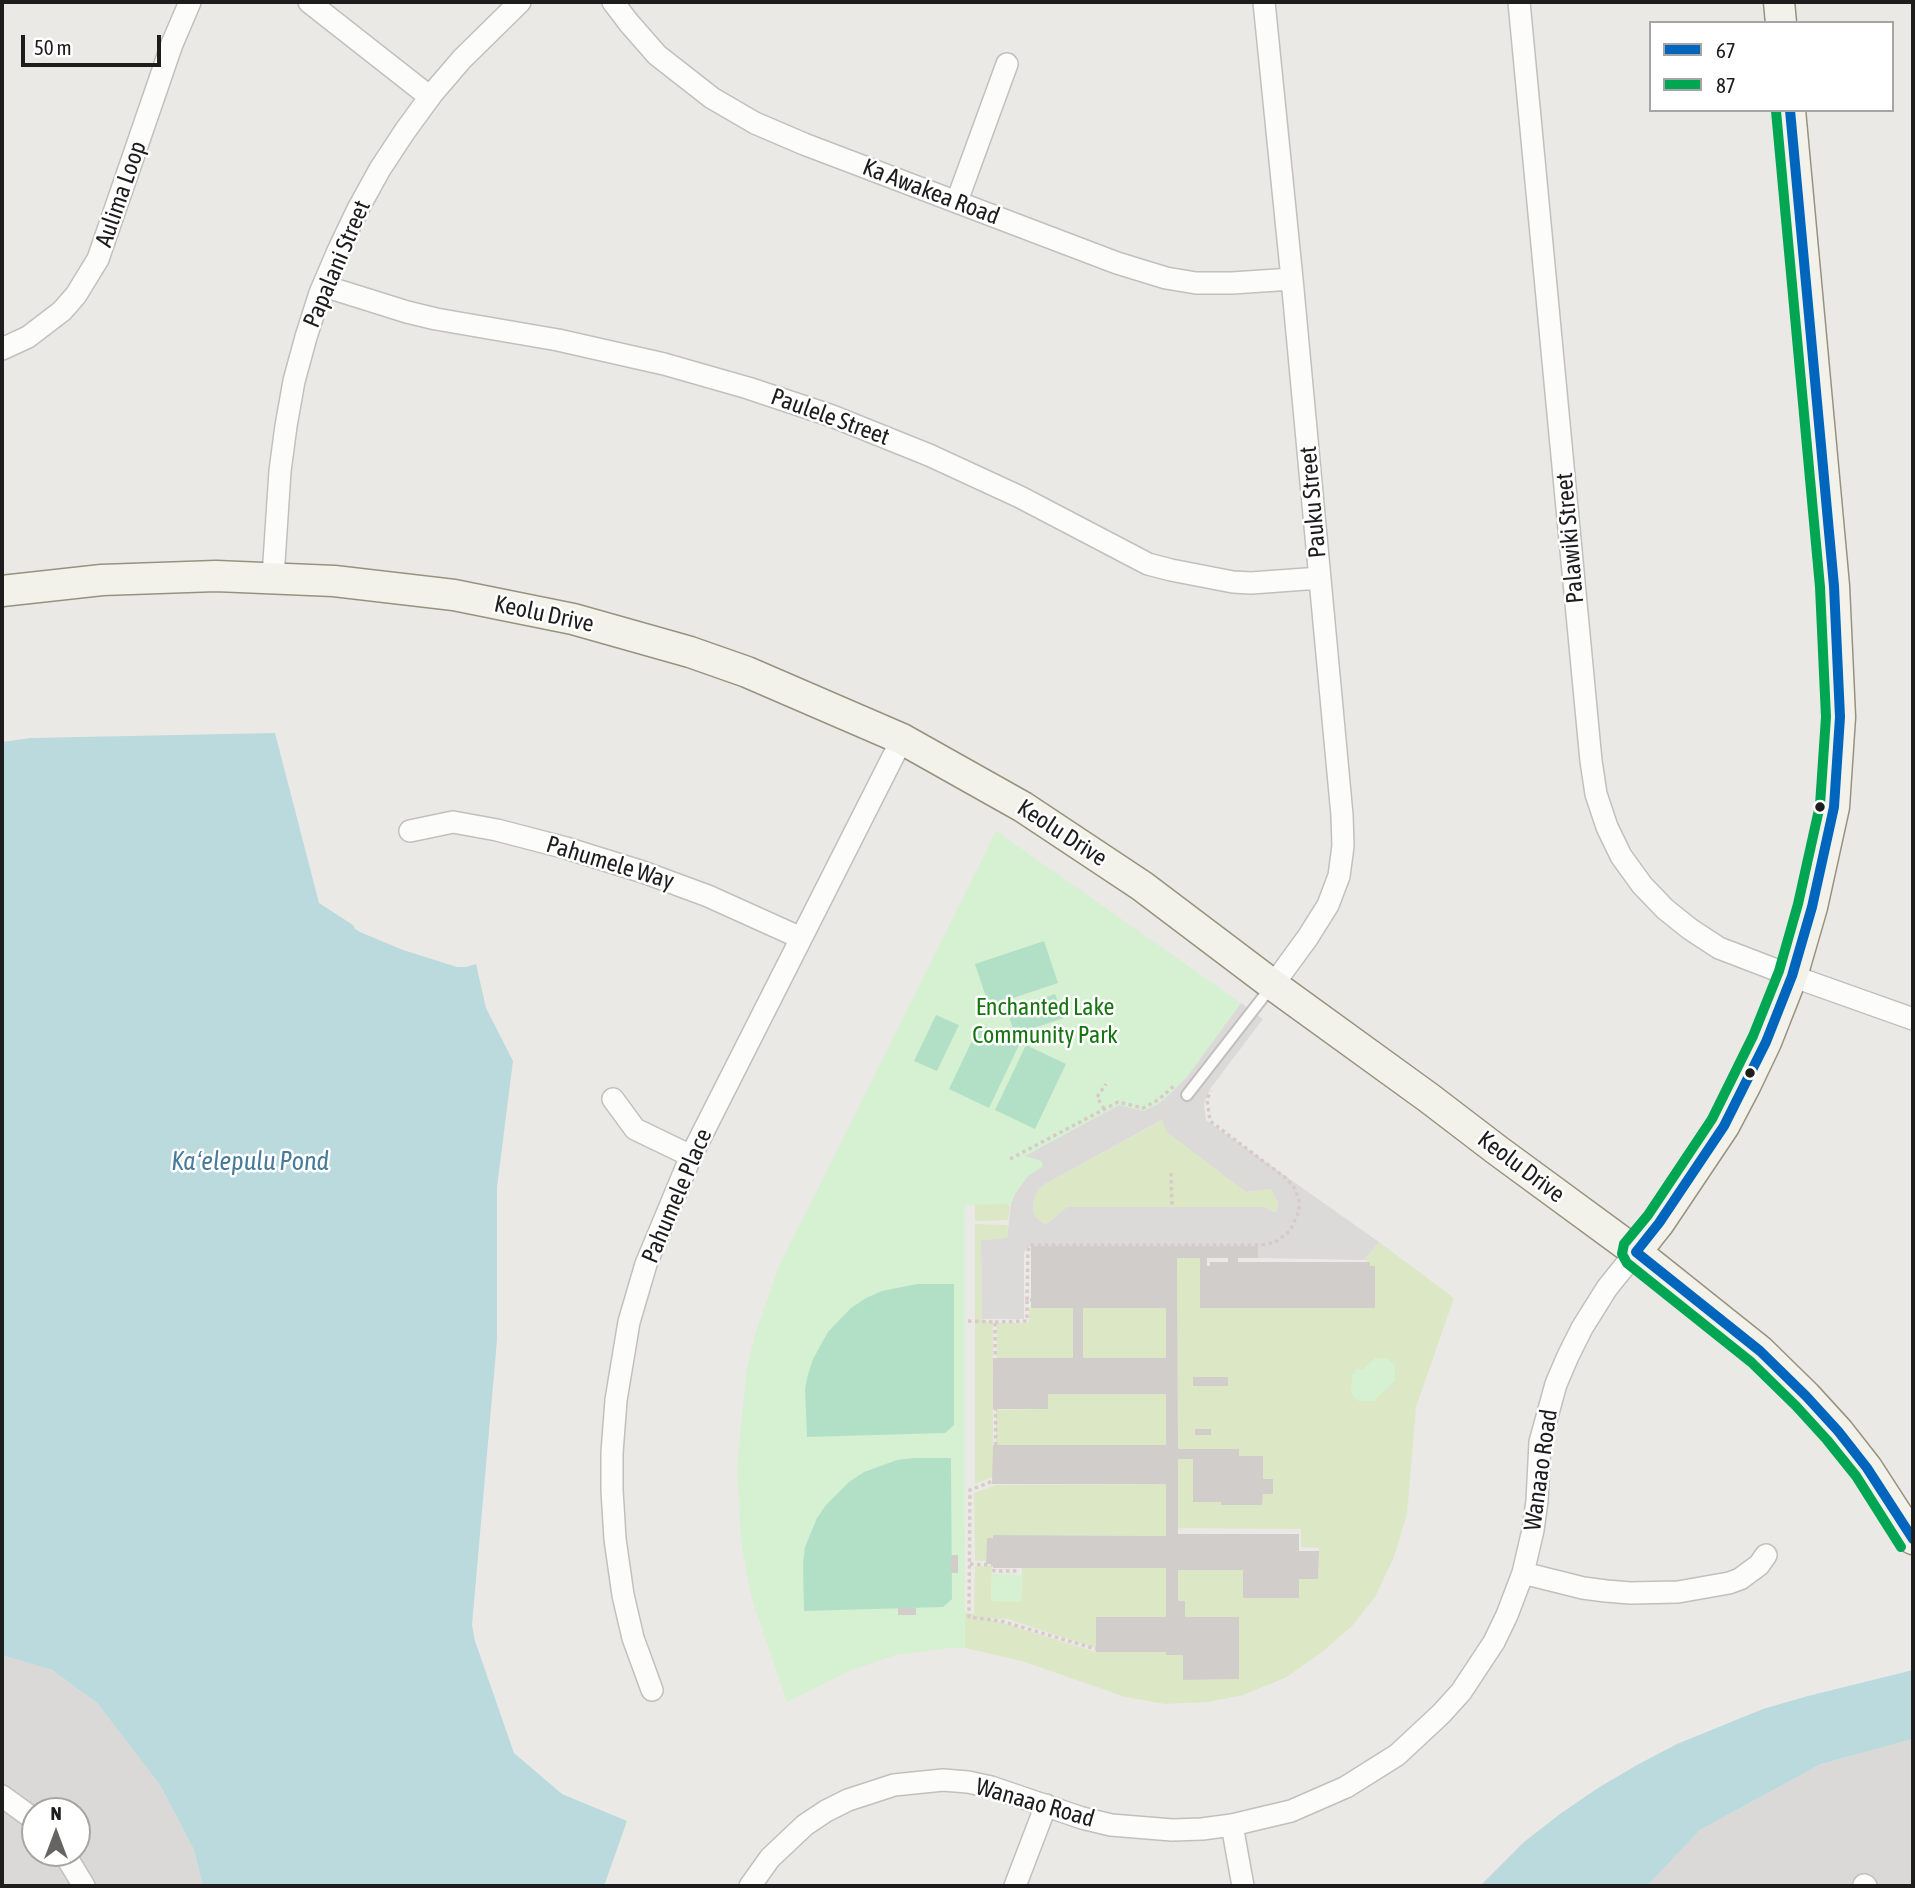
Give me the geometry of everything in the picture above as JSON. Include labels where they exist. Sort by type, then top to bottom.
[{"type":"main road","points":[[1779,2],[1782,21]]},
{"type":"main road","name":"Wanaao Road","points":[[1636,1252],[1659,1223],[1724,1126],[1751,1074],[1792,976],[1812,907],[1834,807],[1840,717],[1839,660],[1790,112]]},
{"type":"main road","name":"Keolu Drive","points":[[2,591],[45,585],[159,577],[273,577],[430,592],[514,606],[585,622],[678,649],[747,672],[902,739],[996,790],[1142,886],[1636,1252],[1760,1350],[1838,1431],[1867,1468],[1913,1539]]},
{"type":"street","name":"Aulima Loop","points":[[2,349],[28,337],[62,311],[88,278],[98,259],[172,44],[190,2]]},
{"type":"street","points":[[309,2],[430,97]]},
{"type":"street","name":"Papalani Street","points":[[273,577],[280,471],[286,426],[306,337],[324,286],[358,209],[405,131],[462,59],[520,2]]},
{"type":"street","name":"Ka Awakea Road","points":[[613,2],[657,55],[712,98],[755,123],[804,144],[1117,263],[1166,278],[1196,283],[1292,279]]},
{"type":"street","name":"Pauku Street","points":[[1264,2],[1343,846],[1339,876],[1328,905],[1273,985]]},
{"type":"street","name":"Palawiki Street","points":[[1519,2],[1591,761],[1596,794],[1607,827],[1621,856],[1642,885],[1665,909],[1719,948],[1913,1019]]},
{"type":"street","points":[[957,201],[1007,64]]},
{"type":"street","name":"Paulele Street","points":[[324,286],[417,315],[572,343],[664,364],[832,416],[929,455],[1020,497],[1148,564],[1233,582],[1320,578]]},
{"type":"street","name":"Pahumele Place","points":[[652,1690],[633,1638],[623,1595],[615,1539],[612,1453],[615,1400],[629,1322],[646,1264],[691,1156],[902,739]]},
{"type":"street","name":"Pahumele Way","points":[[410,831],[453,822],[566,848],[708,896],[801,938]]},
{"type":"street","points":[[614,1099],[635,1129],[691,1156]]},
{"type":"street","name":"Wanaao Road","points":[[750,1886],[770,1858],[805,1825],[826,1811],[870,1791],[894,1785],[919,1781],[955,1781],[992,1787],[1082,1818],[1111,1825],[1172,1830],[1232,1825],[1291,1811],[1346,1787],[1397,1755],[1441,1714],[1478,1667],[1507,1615],[1523,1573],[1533,1530],[1541,1441],[1556,1384],[1582,1328],[1607,1288],[1636,1252]]},
{"type":"street","points":[[1523,1573],[1606,1591],[1678,1592],[1740,1579],[1759,1565],[1766,1555]]},
{"type":"street","points":[[2,1796],[21,1810]]},
{"type":"street","points":[[1015,1886],[1046,1805]]},
{"type":"street","points":[[1232,1825],[1243,1886]]},
{"type":"street","points":[[72,1867],[84,1886]]},
{"type":"lane","points":[[1187,1095],[1273,985]]},
{"type":"path","points":[[1010,1160],[1118,1102],[1143,1108],[1166,1094],[1183,1078]]},
{"type":"path","points":[[1104,1109],[1097,1097],[1106,1084]]},
{"type":"path","points":[[968,1321],[1027,1321],[1030,1245],[1261,1245],[1274,1243],[1290,1231],[1299,1211],[1295,1189],[1287,1179],[1210,1121],[1207,1099],[1210,1091]]},
{"type":"path","points":[[1171,1173],[1172,1205]]},
{"type":"path","points":[[995,1322],[996,1477],[993,1481],[970,1490],[969,1617],[1001,1621],[1096,1649]]},
{"type":"path","points":[[970,1564],[994,1565],[994,1571],[1020,1571]]},
{"type":"shaded area","points":[[1241,1003],[1263,1019],[1210,1089],[1204,1104],[1206,1120],[1379,1242],[1364,1260],[1258,1258],[1258,1246],[1031,1246],[1024,1253],[1024,1319],[982,1319],[981,1240],[1007,1238],[1011,1204],[1015,1194],[1028,1176],[1043,1166],[1041,1161],[1025,1156],[1119,1105],[1144,1111],[1158,1104],[1187,1077]],"holes":[[[1162,1120],[1167,1132],[1246,1192],[1271,1189],[1278,1202],[1277,1211],[1273,1212],[1265,1207],[1067,1207],[1045,1224],[1034,1214],[1033,1202],[1039,1189],[1045,1184]]]},
{"type":"shaded area","points":[[2,1655],[52,1670],[97,1703],[160,1785],[194,1850],[203,1886],[2,1886]]},
{"type":"shaded area","points":[[1913,1739],[1913,1886],[1647,1886],[1700,1830],[1821,1764]]},
{"type":"green space","name":"Enchanted Lake Community Park","points":[[996,831],[1241,1003],[1187,1077],[1158,1104],[1037,1170],[1015,1194],[1011,1204],[965,1205],[965,1648],[899,1654],[849,1671],[787,1702],[752,1600],[741,1542],[737,1470],[747,1369],[754,1338],[777,1271],[792,1239]]},
{"type":"green space","points":[[1044,941],[1058,983],[989,1006],[975,964]]},
{"type":"green space","points":[[1055,994],[1064,1018],[1015,1034],[1007,1011]]},
{"type":"green space","points":[[936,1015],[959,1025],[937,1071],[914,1061]]},
{"type":"green space","points":[[980,1024],[1020,1043],[989,1108],[949,1089]]},
{"type":"green space","points":[[1026,1045],[1066,1064],[1035,1129],[995,1110]]},
{"type":"green space","points":[[1163,1120],[1246,1192],[1271,1189],[1278,1202],[1277,1211],[1273,1212],[1265,1207],[1067,1207],[1045,1224],[1034,1214],[1033,1202],[1039,1189],[1045,1184]]},
{"type":"green space","points":[[975,1204],[1008,1204],[1008,1220],[975,1221]]},
{"type":"green space","points":[[975,1224],[1008,1225],[1007,1238],[981,1240],[982,1321],[993,1323],[993,1477],[975,1484]]},
{"type":"green space","points":[[1379,1242],[1454,1298],[1416,1407],[1407,1514],[1394,1557],[1375,1597],[1353,1625],[1322,1652],[1285,1678],[1243,1695],[1208,1702],[1165,1704],[1125,1697],[1022,1661],[965,1648],[965,1612],[974,1614],[975,1566],[992,1566],[991,1601],[1021,1601],[1022,1568],[1166,1568],[1166,1617],[1097,1617],[1096,1648],[1007,1619],[986,1618],[1096,1652],[1166,1652],[1183,1655],[1183,1680],[1238,1679],[1239,1617],[1185,1617],[1185,1601],[1178,1601],[1178,1570],[1243,1570],[1299,1597],[1299,1579],[1318,1578],[1319,1548],[1301,1547],[1301,1529],[1178,1528],[1178,1459],[1193,1459],[1193,1502],[1262,1505],[1263,1494],[1273,1494],[1272,1479],[1263,1479],[1239,1456],[1239,1449],[1178,1449],[1177,1258],[1200,1258],[1201,1308],[1375,1307],[1370,1262],[1364,1260]]},
{"type":"green space","points":[[917,1284],[954,1284],[954,1425],[945,1433],[807,1437],[805,1389],[808,1374],[828,1332],[851,1308],[866,1298],[882,1291]]},
{"type":"green space","points":[[1029,1308],[1073,1308],[1073,1358],[997,1358],[997,1323],[1029,1323]]},
{"type":"green space","points":[[1083,1308],[1166,1308],[1166,1358],[1083,1358]]},
{"type":"green space","points":[[1375,1358],[1388,1359],[1395,1366],[1395,1381],[1374,1401],[1358,1401],[1351,1394],[1352,1375]]},
{"type":"green space","points":[[1048,1394],[1166,1394],[1166,1445],[996,1445],[996,1410],[1048,1409]]},
{"type":"green space","points":[[951,1458],[952,1599],[943,1607],[804,1611],[805,1547],[817,1518],[826,1505],[849,1482],[864,1472],[897,1460]]},
{"type":"green space","points":[[1166,1484],[1166,1536],[993,1535],[993,1538],[987,1538],[986,1561],[975,1561],[974,1493],[997,1485]]},
{"type":"green space","points":[[992,1574],[1022,1575],[1021,1602],[991,1601]]},
{"type":"water","name":"Kaʻelepulu Pond","points":[[275,733],[319,903],[360,932],[403,950],[457,967],[476,964],[486,1008],[513,1061],[497,1187],[497,1340],[472,1625],[475,1641],[514,1753],[562,1794],[627,1821],[604,1886],[203,1886],[194,1850],[160,1785],[97,1703],[52,1670],[2,1655],[2,742],[31,738]]},
{"type":"water","points":[[1913,1670],[1913,1739],[1821,1764],[1700,1830],[1647,1886],[1480,1886],[1524,1842],[1560,1814],[1598,1788],[1677,1744],[1763,1709]]},
{"type":"building","points":[[1031,1246],[1258,1246],[1258,1258],[1238,1258],[1238,1262],[1370,1262],[1370,1266],[1375,1266],[1375,1308],[1200,1308],[1200,1258],[1177,1258],[1178,1449],[1239,1449],[1239,1456],[1263,1456],[1263,1479],[1273,1479],[1273,1494],[1263,1494],[1262,1505],[1193,1502],[1193,1459],[1178,1459],[1178,1534],[1299,1534],[1299,1551],[1319,1551],[1318,1579],[1299,1579],[1299,1598],[1243,1598],[1243,1570],[1178,1570],[1178,1601],[1185,1601],[1185,1617],[1239,1617],[1239,1679],[1183,1680],[1183,1655],[1166,1655],[1166,1652],[1096,1652],[1096,1617],[1166,1617],[1166,1568],[993,1568],[993,1564],[986,1564],[987,1538],[993,1538],[993,1535],[1166,1536],[1166,1484],[992,1484],[993,1445],[1166,1445],[1166,1394],[1048,1394],[1048,1409],[993,1409],[993,1358],[1073,1358],[1073,1308],[1031,1308]],"holes":[[[1207,1258],[1228,1258],[1228,1262],[1210,1262],[1210,1266],[1207,1266]],[[1083,1308],[1166,1308],[1166,1358],[1083,1358]]]},
{"type":"building","points":[[1193,1377],[1228,1377],[1228,1386],[1193,1386]]},
{"type":"building","points":[[1195,1429],[1211,1429],[1211,1435],[1195,1435]]},
{"type":"building","points":[[951,1555],[958,1555],[958,1573],[951,1573]]},
{"type":"building","points":[[898,1608],[916,1608],[916,1615],[898,1615]]},
{"type":"transit line","name":"87","points":[[1776,112],[1820,587],[1826,717],[1820,805],[1798,904],[1779,971],[1753,1036],[1712,1119],[1648,1215],[1624,1244],[1622,1254],[1627,1263],[1751,1362],[1796,1406],[1856,1476],[1901,1547]]},
{"type":"transit line","name":"67","points":[[1790,112],[1834,586],[1840,717],[1834,807],[1812,907],[1792,976],[1766,1042],[1724,1126],[1659,1223],[1636,1252],[1760,1351],[1806,1396],[1867,1468],[1913,1539]]}]
